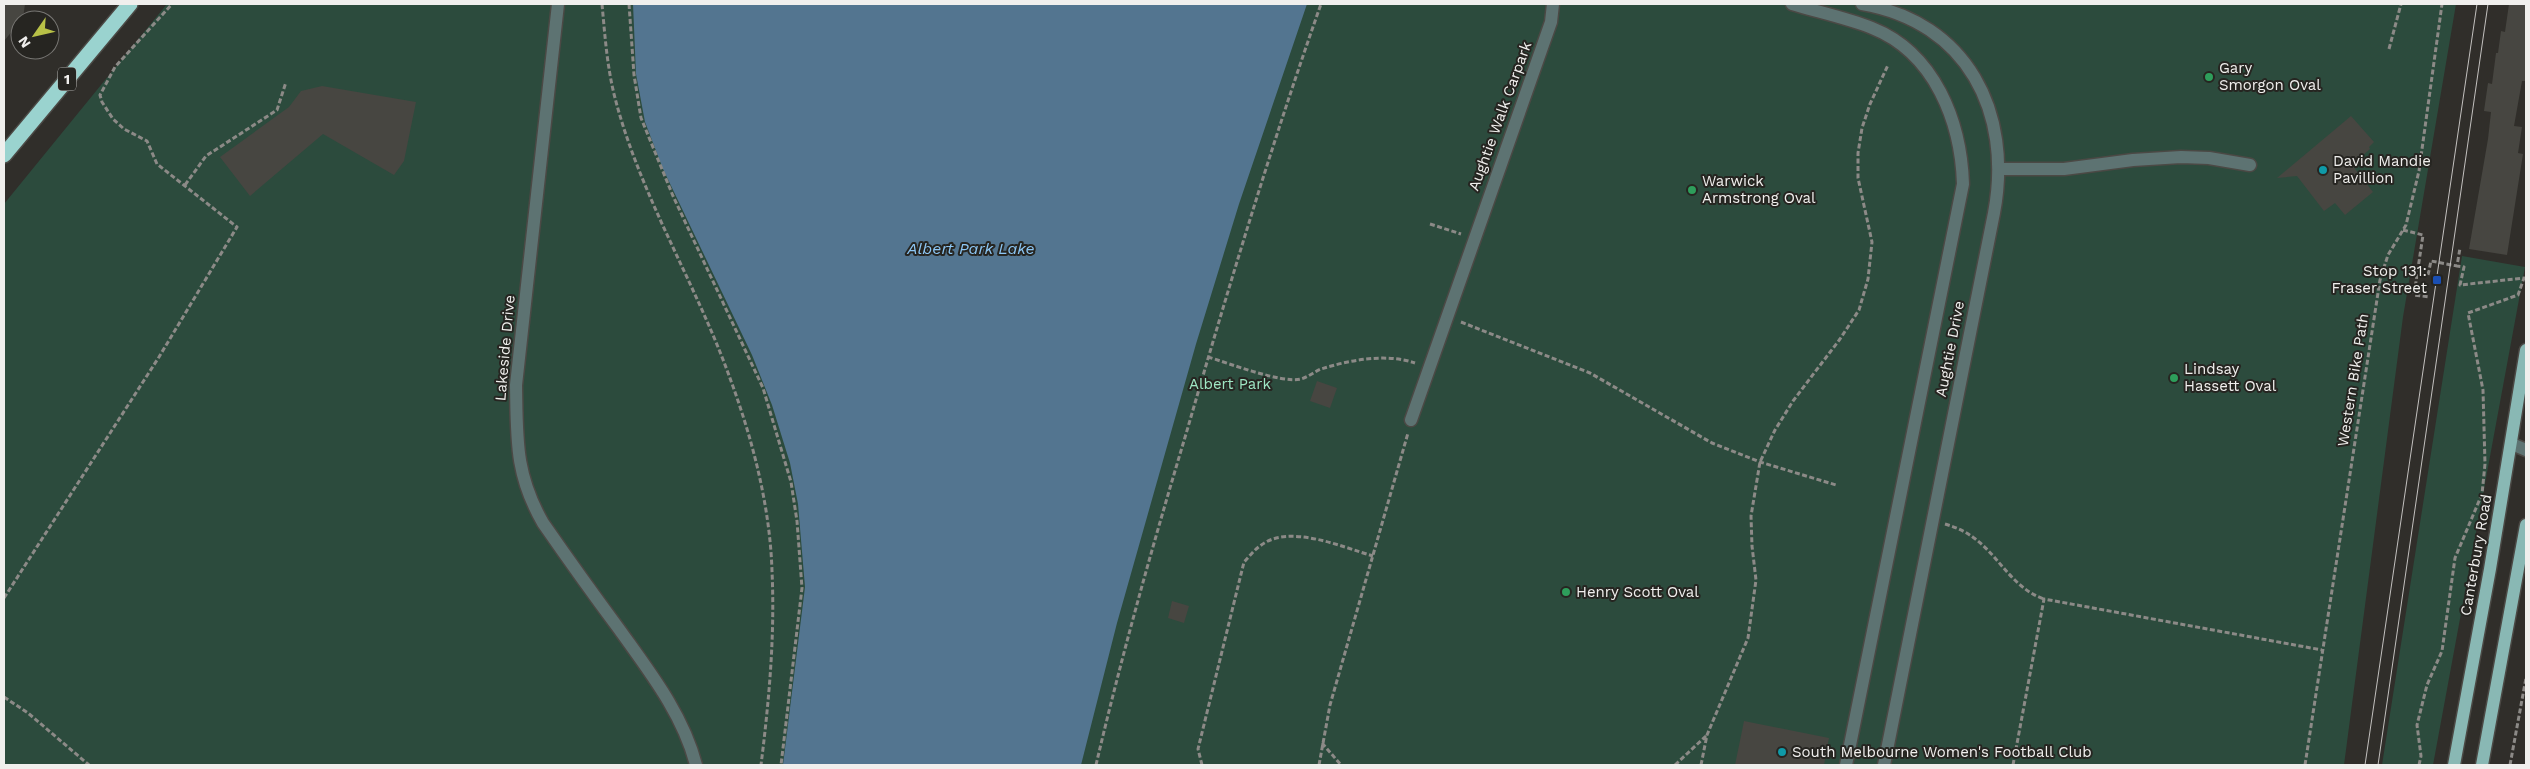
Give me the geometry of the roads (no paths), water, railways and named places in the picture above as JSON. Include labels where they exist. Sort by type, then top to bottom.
[{"type":"highway","name":"1","points":[[4,155],[130,4]]},
{"type":"main road","name":"Canterbury Road","points":[[2454,765],[2512,444],[2526,350]]},
{"type":"main road","points":[[2482,765],[2526,525]]},
{"type":"street","name":"Lakeside Drive","points":[[558,4],[516,385],[516,430],[522,478],[529,498],[543,523],[648,669],[672,707],[689,743],[696,765]]},
{"type":"street","name":"Aughtie Walk Carpark","points":[[1411,420],[1551,22],[1553,4]]},
{"type":"street","points":[[1792,4],[1872,28],[1893,38],[1912,54],[1938,87],[1946,102],[1953,118],[1962,158],[1963,184],[1846,765]]},
{"type":"street","name":"Aughtie Drive","points":[[1862,4],[1892,10],[1910,18],[1944,42],[1963,61],[1977,80],[1987,102],[1995,127],[1999,169],[1995,206],[1884,765]]},
{"type":"street","points":[[1999,169],[2064,169],[2134,160],[2181,157],[2210,158],[2250,165]]},
{"type":"street","points":[[2512,444],[2526,450]]},
{"type":"water","name":"Albert Park Lake","points":[[633,4],[1307,4],[1239,204],[1196,344],[1117,623],[1081,765],[783,765],[805,587],[798,504],[790,463],[772,405],[752,355],[663,169],[645,122],[636,74]]},
{"type":"tram line","points":[[2365,765],[2477,4]]},
{"type":"tram line","points":[[2378,765],[2488,4]]},
{"type":"place","name":"Gary Smorgon Oval","points":[[2209,77]]},
{"type":"place","name":"David Mandie Pavillion","points":[[2323,170]]},
{"type":"place","name":"Warwick Armstrong Oval","points":[[1692,190]]},
{"type":"place","name":"Stop 131: Fraser Street","points":[[2437,280]]},
{"type":"place","name":"Lindsay Hassett Oval","points":[[2174,378]]},
{"type":"place","name":"Henry Scott Oval","points":[[1566,592]]},
{"type":"place","name":"South Melbourne Women's Football Club","points":[[1782,752]]},
{"type":"park label","name":"Albert Park","points":[[1230,384]]}]
